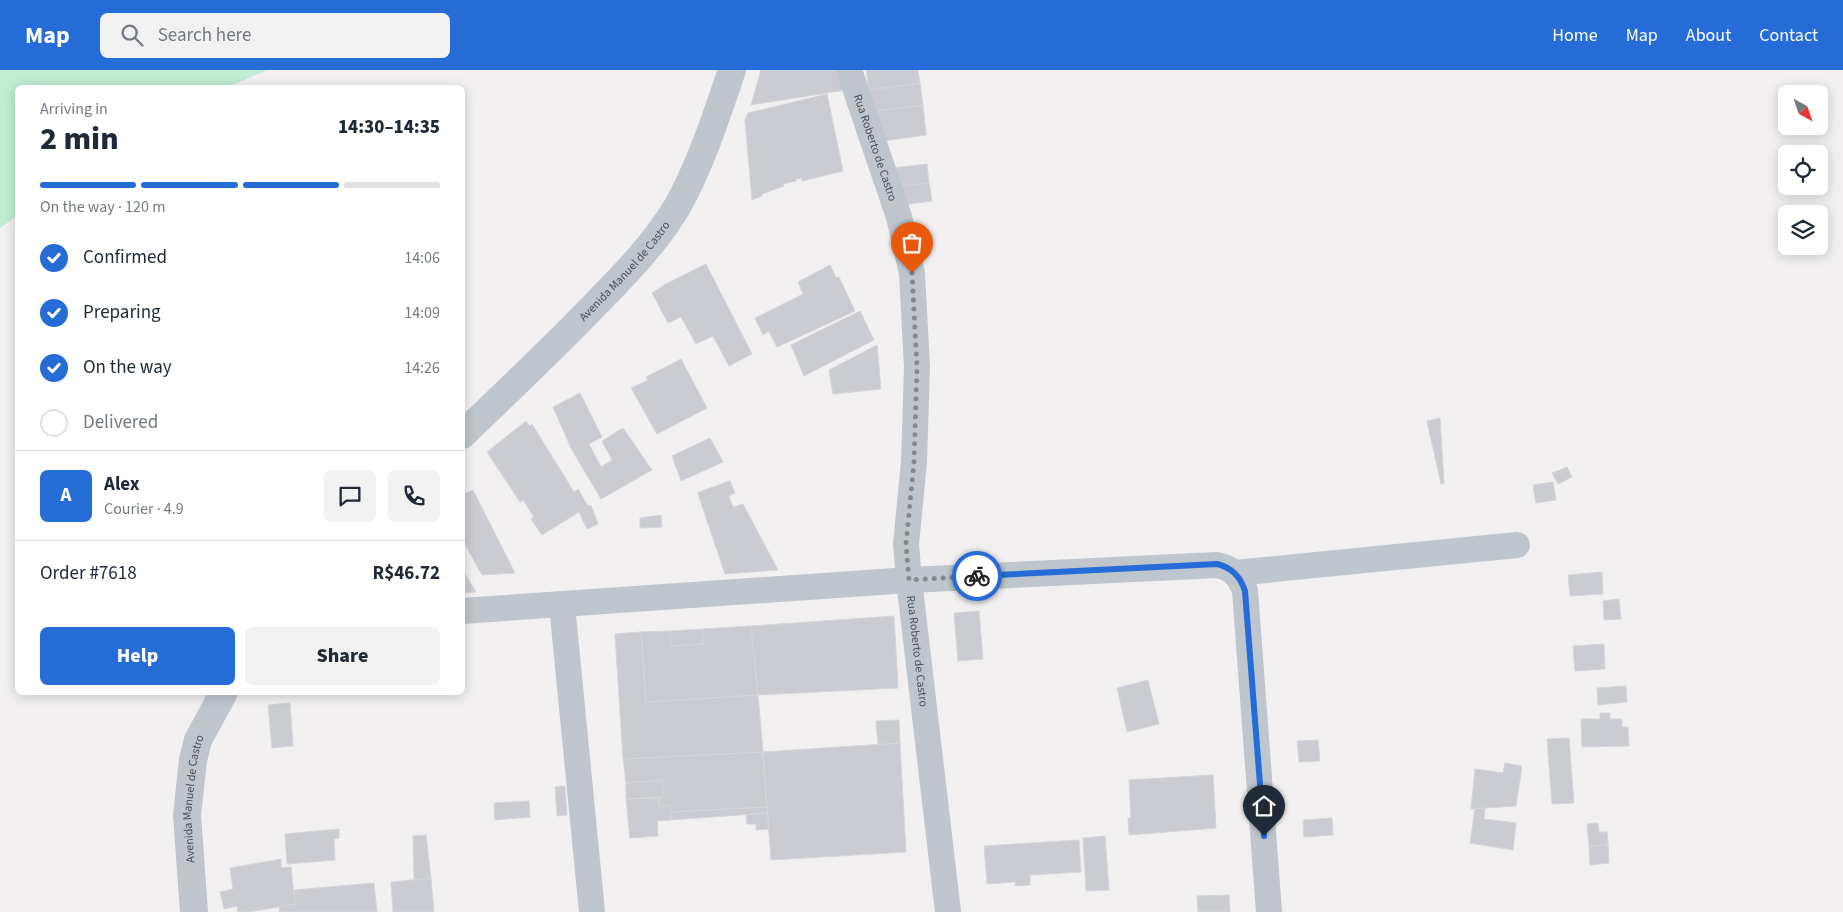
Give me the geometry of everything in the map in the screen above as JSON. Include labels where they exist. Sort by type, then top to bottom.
[{"type":"street","name":"Avenida Manuel de Castro","points":[[465,432],[630,269],[658,234],[676,208],[696,170],[732,70]]},
{"type":"street","name":"Rua Roberto de Castro","points":[[849,70],[899,217],[912,273],[917,367],[914,462],[906,544],[948,912]]},
{"type":"street","points":[[1235,573],[1517,545]]},
{"type":"street","points":[[465,611],[909,580],[1217,564],[1227,566],[1242,580],[1245,591],[1269,912]]},
{"type":"street","points":[[562,605],[592,912]]},
{"type":"street","name":"Avenida Manuel de Castro","points":[[194,912],[187,815],[193,760],[198,740],[222,695]]},
{"type":"green space","points":[[0,70],[267,70],[233,85],[15,85],[15,217],[0,228]]},
{"type":"building","points":[[761,70],[841,70],[846,90],[751,105]]},
{"type":"building","points":[[866,70],[918,70],[920,83],[869,90]]},
{"type":"building","points":[[920,83],[923,105],[874,111],[869,90]]},
{"type":"building","points":[[827,94],[843,171],[802,181],[802,178],[796,179],[796,181],[783,184],[784,186],[752,200],[745,120],[748,113]]},
{"type":"building","points":[[923,105],[926,135],[883,141],[874,111]]},
{"type":"building","points":[[927,164],[929,183],[898,186],[892,168]]},
{"type":"building","points":[[929,183],[932,201],[903,205],[898,186]]},
{"type":"building","points":[[706,264],[752,354],[729,366],[713,336],[696,344],[681,317],[668,323],[652,293]]},
{"type":"building","points":[[830,265],[836,278],[839,277],[855,311],[777,347],[769,331],[763,335],[755,318],[803,294],[798,282]]},
{"type":"building","points":[[860,311],[874,340],[804,376],[791,345]]},
{"type":"building","points":[[877,345],[881,389],[833,394],[829,370]]},
{"type":"building","points":[[681,359],[707,408],[657,434],[631,388],[648,380],[646,377]]},
{"type":"building","points":[[580,393],[602,437],[589,444],[601,467],[612,460],[602,441],[623,428],[652,470],[601,499],[572,450],[553,407]]},
{"type":"building","points":[[1440,418],[1444,483],[1441,484],[1427,421]]},
{"type":"building","points":[[526,421],[530,426],[532,424],[574,492],[578,489],[588,506],[591,505],[598,524],[587,529],[579,512],[542,535],[531,519],[534,517],[523,500],[520,502],[487,452]]},
{"type":"building","points":[[710,438],[723,462],[681,481],[672,456]]},
{"type":"building","points":[[1567,467],[1572,477],[1558,484],[1552,473]]},
{"type":"building","points":[[730,481],[735,493],[729,496],[733,507],[743,504],[778,570],[725,574],[698,494]]},
{"type":"building","points":[[1553,482],[1556,500],[1536,503],[1533,485]]},
{"type":"building","points":[[473,490],[515,573],[482,575],[465,544],[465,494]]},
{"type":"building","points":[[661,515],[662,527],[640,528],[640,518]]},
{"type":"building","points":[[1602,572],[1603,594],[1570,596],[1568,575]]},
{"type":"building","points":[[465,574],[476,592],[465,593]]},
{"type":"building","points":[[1619,599],[1621,619],[1604,620],[1603,601]]},
{"type":"building","points":[[979,611],[983,659],[958,661],[954,613]]},
{"type":"building","points":[[894,616],[898,688],[758,695],[751,626]]},
{"type":"building","points":[[751,626],[758,695],[646,702],[641,632],[670,631],[671,646],[703,644],[702,629]]},
{"type":"building","points":[[702,629],[703,644],[671,646],[670,631]]},
{"type":"building","points":[[641,632],[646,702],[758,695],[763,752],[623,759],[615,634]]},
{"type":"building","points":[[1604,644],[1605,669],[1575,671],[1573,646]]},
{"type":"building","points":[[1148,680],[1159,724],[1127,732],[1117,688]]},
{"type":"building","points":[[1626,686],[1627,702],[1598,705],[1597,688]]},
{"type":"building","points":[[290,703],[293,746],[272,748],[268,705]]},
{"type":"building","points":[[1600,713],[1610,713],[1610,719],[1622,719],[1622,727],[1628,727],[1629,746],[1582,747],[1581,719],[1600,719]]},
{"type":"building","points":[[899,720],[900,743],[878,745],[876,721]]},
{"type":"building","points":[[1569,738],[1574,803],[1552,804],[1547,739]]},
{"type":"building","points":[[1318,740],[1320,761],[1299,762],[1297,741]]},
{"type":"building","points":[[900,743],[906,852],[771,860],[763,752]]},
{"type":"building","points":[[763,752],[767,807],[670,812],[670,805],[659,807],[659,798],[663,797],[662,780],[626,783],[623,759]]},
{"type":"building","points":[[1505,763],[1522,766],[1516,806],[1471,809],[1475,769],[1503,773]]},
{"type":"building","points":[[1213,775],[1216,828],[1129,835],[1128,818],[1131,818],[1129,780]]},
{"type":"building","points":[[662,780],[663,797],[626,799],[626,783]]},
{"type":"building","points":[[565,786],[567,815],[557,816],[555,787]]},
{"type":"building","points":[[659,798],[659,807],[670,805],[671,820],[657,821],[658,836],[630,838],[626,799]]},
{"type":"building","points":[[529,801],[530,817],[495,820],[494,803]]},
{"type":"building","points":[[767,807],[768,813],[671,820],[670,812]]},
{"type":"building","points":[[1485,808],[1484,819],[1516,823],[1513,850],[1470,843],[1475,809]]},
{"type":"building","points":[[768,813],[769,829],[756,830],[756,824],[747,824],[746,815]]},
{"type":"building","points":[[1332,818],[1333,835],[1304,837],[1303,820]]},
{"type":"building","points":[[1598,823],[1599,832],[1607,832],[1608,845],[1589,846],[1587,824]]},
{"type":"building","points":[[339,829],[339,838],[334,839],[335,860],[287,864],[285,834]]},
{"type":"building","points":[[426,835],[431,878],[414,880],[413,836]]},
{"type":"building","points":[[1105,836],[1109,890],[1086,891],[1083,838]]},
{"type":"building","points":[[1079,840],[1081,872],[1030,875],[1030,885],[1015,886],[1015,882],[987,884],[984,846]]},
{"type":"building","points":[[1608,845],[1609,863],[1590,865],[1589,846]]},
{"type":"building","points":[[281,859],[281,868],[291,867],[295,904],[249,912],[238,912],[237,906],[224,909],[220,892],[233,889],[230,868]]},
{"type":"building","points":[[431,878],[434,912],[393,912],[391,882]]},
{"type":"building","points":[[374,883],[377,912],[280,912],[279,907],[295,904],[294,890]]},
{"type":"building","points":[[1229,895],[1230,912],[1198,912],[1197,896]]},
{"type":"way so far","points":[[912,273],[917,367],[914,462],[906,544],[909,580],[977,576]]},
{"type":"route","points":[[977,576],[1217,564],[1227,566],[1235,573],[1242,580],[1245,591],[1264,836]]}]
